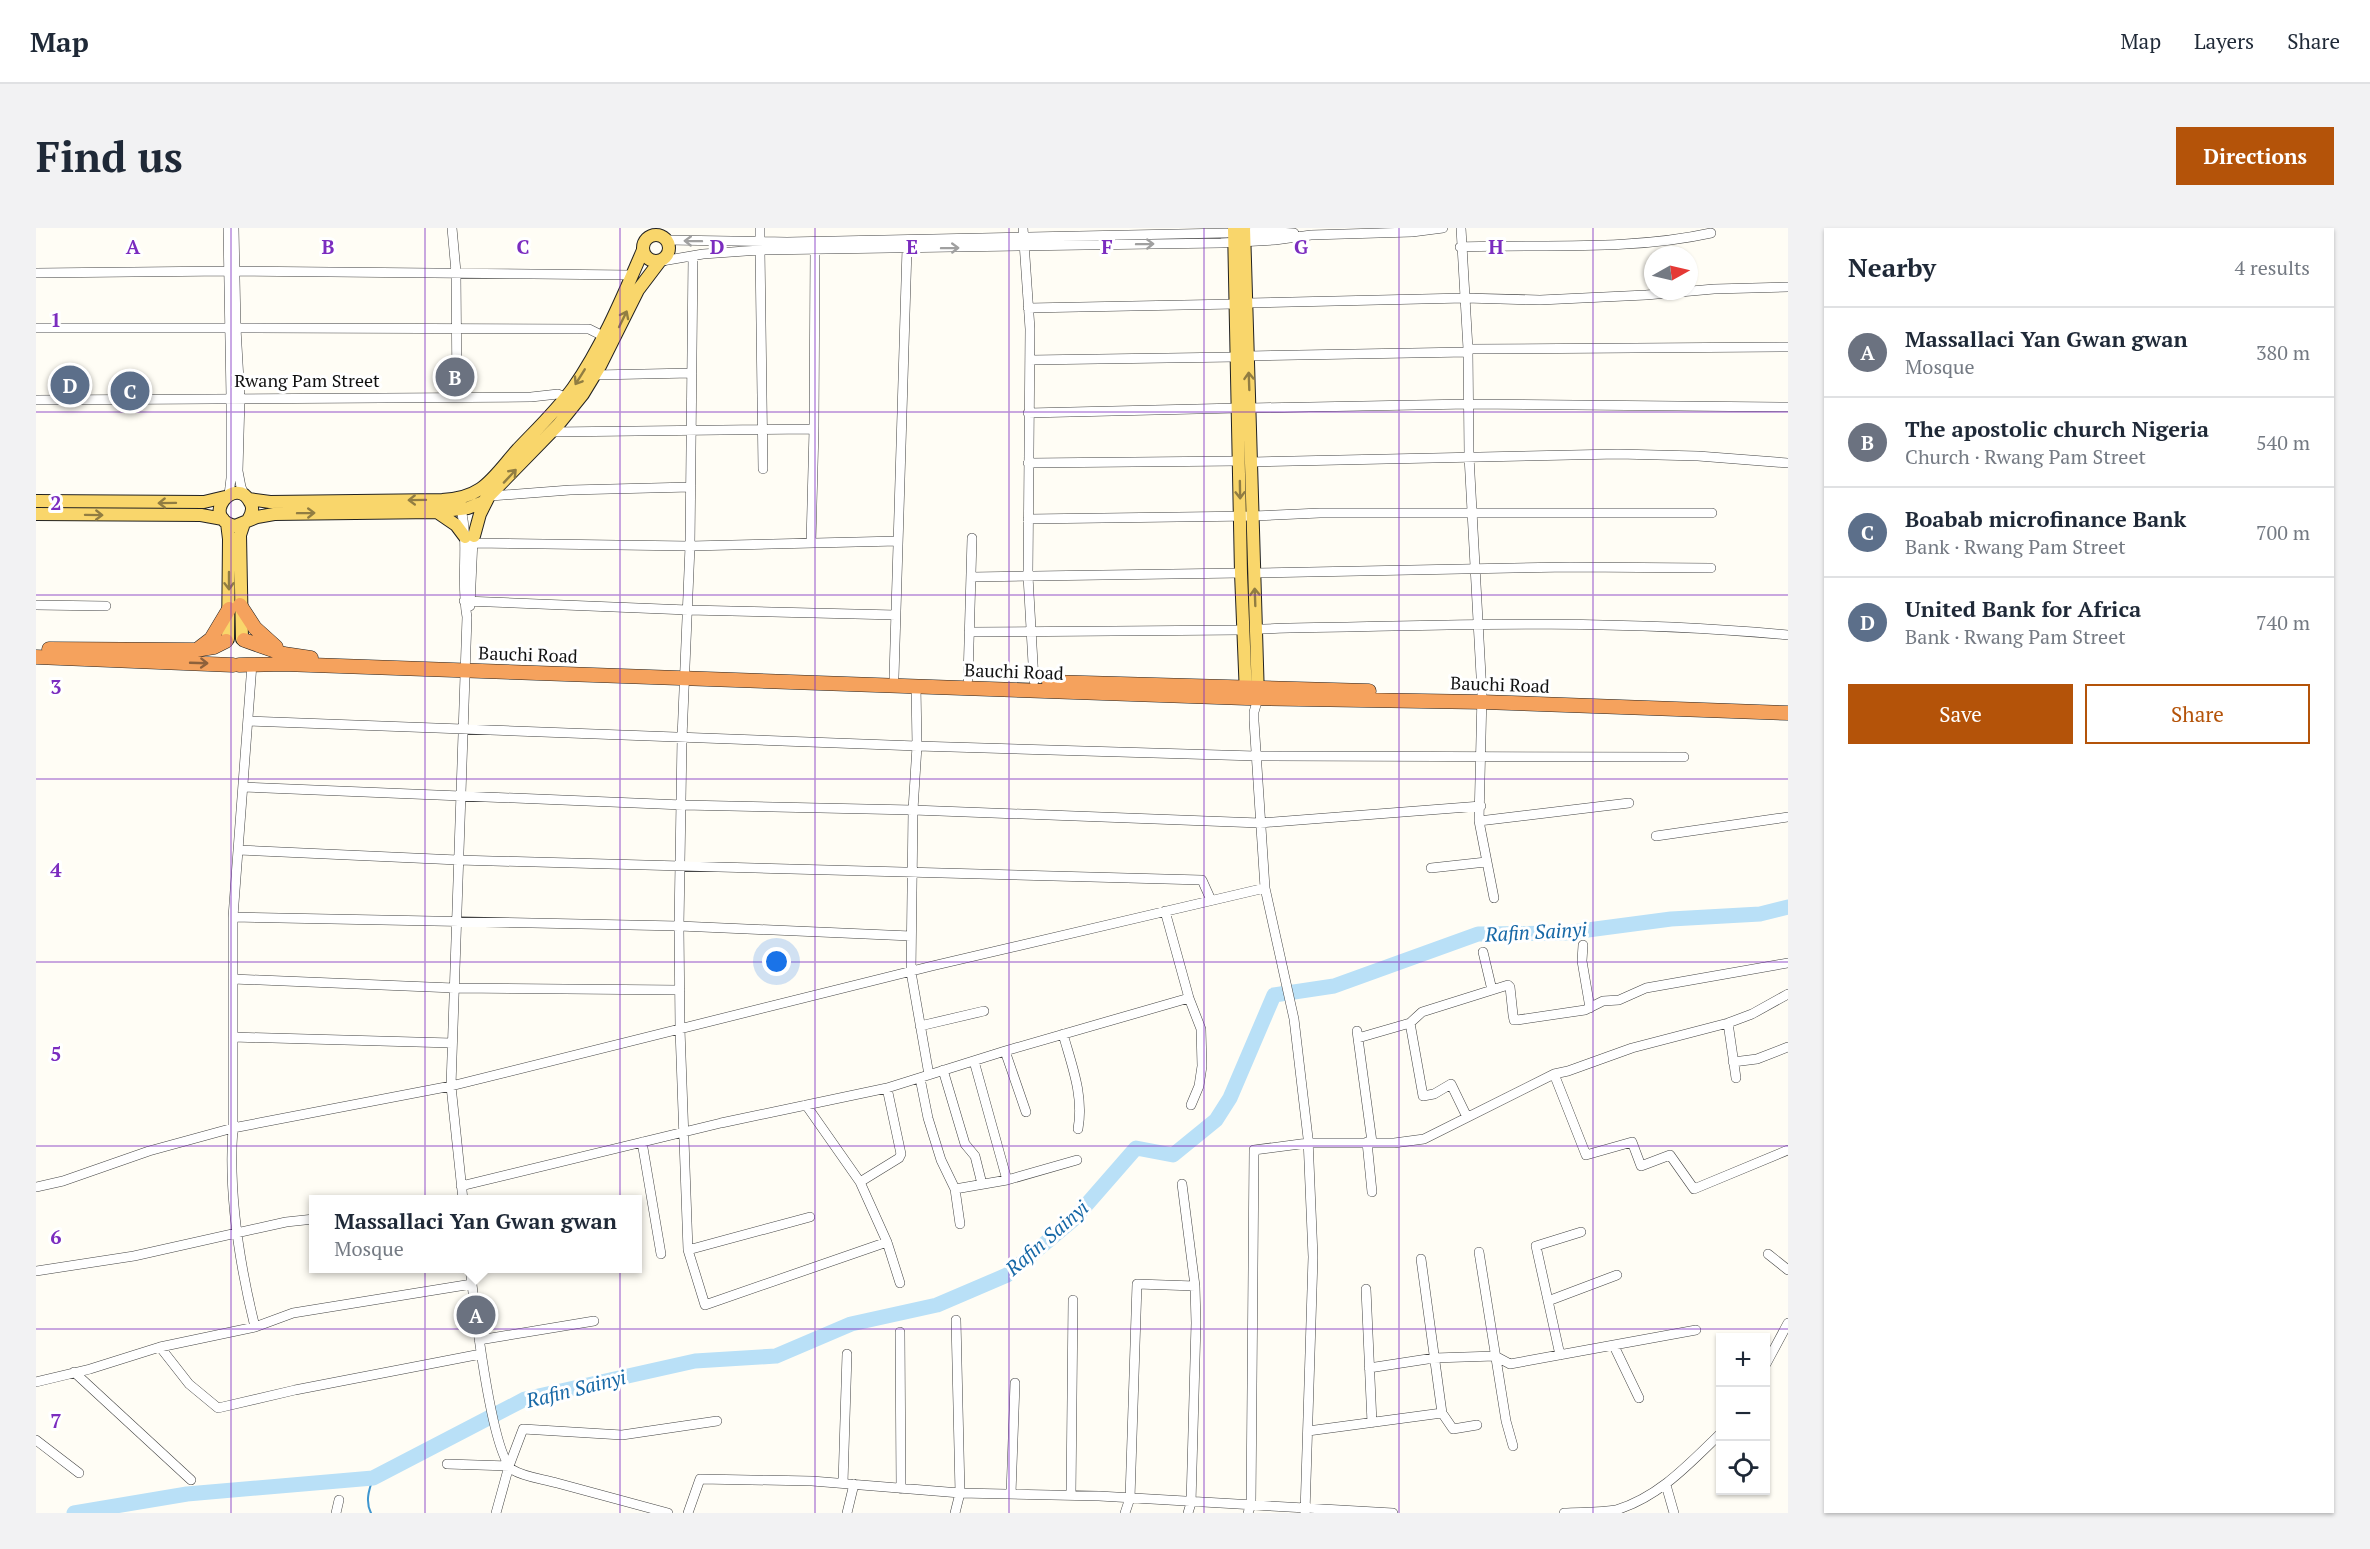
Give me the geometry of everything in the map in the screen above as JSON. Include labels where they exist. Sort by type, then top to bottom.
[{"type":"highway","points":[[195,650],[212,639],[234,607],[284,654]]},
{"type":"highway","points":[[36,648],[195,650],[235,640],[249,646],[249,656],[241,665],[226,662],[222,655],[223,646],[235,640]]},
{"type":"highway","name":"Bauchi Road","points":[[235,640],[284,654],[465,667]]},
{"type":"highway","name":"Bauchi Road","points":[[36,657],[241,665],[465,667],[1034,681],[1252,696]]},
{"type":"highway","name":"Bauchi Road","points":[[685,674],[916,687],[1252,696],[1788,704]]},
{"type":"highway","name":"Bauchi Road","points":[[1482,698],[1788,713]]},
{"type":"main road","points":[[36,501],[204,502],[234,493],[270,502],[475,499],[571,400],[595,375],[607,338],[649,233],[666,235],[669,250],[667,256],[638,290],[607,338],[584,370],[571,400],[551,432],[475,499],[436,512],[274,514],[235,526],[201,515],[36,514]]},
{"type":"main road","points":[[1239,234],[1244,408],[1252,462],[1253,516],[1247,573]]},
{"type":"main road","points":[[643,250],[649,260],[661,261]]},
{"type":"main road","points":[[1244,408],[1239,462],[1240,517],[1247,573],[1252,696]]},
{"type":"main road","points":[[227,496],[220,507],[229,539],[235,640]]},
{"type":"main road","points":[[234,607],[240,535],[252,510],[247,497]]},
{"type":"main road","points":[[436,512],[456,525],[470,539],[480,514],[475,499]]},
{"type":"street","points":[[228,228],[232,272]]},
{"type":"street","points":[[234,228],[232,272],[238,471],[241,488],[247,497]]},
{"type":"street","points":[[452,228],[456,273],[458,397]]},
{"type":"street","points":[[760,228],[763,469]]},
{"type":"street","points":[[661,261],[760,246],[1024,237],[1277,232],[1311,235],[1412,232],[1443,228]]},
{"type":"street","points":[[1461,228],[1460,247],[1468,351],[1470,456],[1482,698],[1479,821],[1494,898]]},
{"type":"street","points":[[1460,247],[1609,245],[1679,239],[1711,233]]},
{"type":"street","points":[[666,235],[760,246],[815,249],[908,248],[1024,237]]},
{"type":"street","points":[[1024,237],[1030,360],[1028,576],[1034,681]]},
{"type":"street","points":[[894,677],[908,248]]},
{"type":"street","points":[[811,543],[815,249]]},
{"type":"street","points":[[693,256],[690,546],[682,738],[679,926],[682,1132],[688,1250],[705,1305],[887,1242]]},
{"type":"street","points":[[36,273],[632,275]]},
{"type":"street","points":[[1028,309],[1465,297],[1540,300],[1714,289],[1788,287]]},
{"type":"street","points":[[36,328],[589,329],[607,338]]},
{"type":"street","points":[[1030,360],[1788,347]]},
{"type":"street","points":[[595,375],[692,374]]},
{"type":"street","name":"Rwang Pam Street","points":[[36,400],[458,397],[558,394],[571,400]]},
{"type":"street","points":[[227,496],[231,478],[236,398]]},
{"type":"street","points":[[1028,413],[1469,404],[1788,407]]},
{"type":"street","points":[[551,432],[814,429]]},
{"type":"street","points":[[1252,462],[1641,454],[1788,463]]},
{"type":"street","points":[[1028,463],[1239,462]]},
{"type":"street","points":[[462,1195],[450,1086],[470,539],[475,499],[570,490],[691,487]]},
{"type":"street","points":[[1028,519],[1240,517],[1320,513],[1712,513]]},
{"type":"street","points":[[968,679],[972,538]]},
{"type":"street","points":[[470,539],[690,546],[898,541]]},
{"type":"street","points":[[971,577],[1570,567],[1712,568]]},
{"type":"street","points":[[468,601],[688,610],[896,615]]},
{"type":"street","points":[[36,605],[106,606]]},
{"type":"street","points":[[969,632],[1250,630],[1479,624],[1709,627],[1788,635]]},
{"type":"street","points":[[241,665],[248,721],[233,917],[231,1160],[243,1278],[255,1327]]},
{"type":"street","points":[[916,687],[917,746],[913,810],[911,972],[920,1026],[928,1118],[941,1160],[955,1189],[960,1224]]},
{"type":"street","points":[[1252,696],[1265,888],[1294,1019],[1308,1143],[1312,1257],[1305,1511]]},
{"type":"street","points":[[248,721],[682,738],[1256,756],[1684,757]]},
{"type":"street","points":[[243,787],[682,805],[913,810],[1260,823],[1480,806]]},
{"type":"street","points":[[1479,821],[1629,803]]},
{"type":"street","points":[[1656,836],[1788,817]]},
{"type":"street","points":[[238,850],[458,860],[1202,880],[1211,900]]},
{"type":"street","points":[[1431,868],[1486,862]]},
{"type":"street","points":[[36,1187],[63,1181],[149,1151],[233,1128],[450,1086],[911,972],[1265,888]]},
{"type":"street","points":[[1165,911],[1189,998],[1201,1029],[1199,1086],[1191,1104]]},
{"type":"street","points":[[233,917],[679,926],[911,936]]},
{"type":"street","points":[[1583,945],[1582,961],[1590,1008]]},
{"type":"street","points":[[1483,952],[1492,990]]},
{"type":"street","points":[[1372,1191],[1370,1142],[1358,1034],[1410,1023],[1422,1012],[1508,985],[1514,1020],[1590,1008],[1602,1001],[1619,1000],[1646,988],[1788,963]]},
{"type":"street","points":[[233,979],[454,988],[680,990]]},
{"type":"street","points":[[1250,1509],[1254,1150],[1308,1143],[1394,1143],[1424,1139],[1554,1074],[1632,1048],[1728,1023],[1752,1014],[1788,994]]},
{"type":"street","points":[[461,1186],[682,1132],[887,1088],[1189,998]]},
{"type":"street","points":[[920,1026],[984,1011]]},
{"type":"street","points":[[1410,1023],[1423,1096],[1434,1094],[1451,1083],[1467,1117]]},
{"type":"street","points":[[1728,1023],[1736,1078]]},
{"type":"street","points":[[1064,1034],[1080,1099],[1081,1112],[1078,1129]]},
{"type":"street","points":[[233,1037],[452,1043]]},
{"type":"street","points":[[1733,1062],[1757,1059],[1788,1047]]},
{"type":"street","points":[[1005,1051],[1026,1112]]},
{"type":"street","points":[[974,1061],[1007,1180]]},
{"type":"street","points":[[943,1070],[965,1144],[975,1156],[982,1184]]},
{"type":"street","points":[[1554,1074],[1586,1155],[1632,1142],[1641,1166],[1670,1155],[1694,1189],[1788,1150]]},
{"type":"street","points":[[860,1182],[899,1158],[901,1154],[887,1088]]},
{"type":"street","points":[[806,1105],[860,1182],[887,1242],[900,1284]]},
{"type":"street","points":[[642,1142],[661,1254]]},
{"type":"street","points":[[955,1189],[1007,1180],[1077,1160]]},
{"type":"street","points":[[1182,1184],[1195,1286],[1196,1323],[1191,1503],[1188,1513]]},
{"type":"street","points":[[688,1250],[810,1217]]},
{"type":"street","points":[[36,1270],[134,1256],[286,1222],[309,1220]]},
{"type":"street","points":[[1560,1355],[1536,1246],[1581,1232]]},
{"type":"street","points":[[1479,1252],[1506,1421],[1513,1446]]},
{"type":"street","points":[[1768,1254],[1788,1270]]},
{"type":"street","points":[[1421,1259],[1442,1413],[1453,1429],[1477,1425]]},
{"type":"street","points":[[471,1273],[487,1395],[498,1437],[509,1466],[514,1471],[668,1513]]},
{"type":"street","points":[[1548,1301],[1617,1275]]},
{"type":"street","points":[[36,1382],[160,1347],[255,1327],[293,1312],[472,1284]]},
{"type":"street","points":[[1125,1513],[1130,1498],[1137,1284],[1195,1286]]},
{"type":"street","points":[[1366,1289],[1372,1423]]},
{"type":"street","points":[[1071,1495],[1073,1300]]},
{"type":"street","points":[[955,1513],[960,1493],[956,1320]]},
{"type":"street","points":[[479,1340],[594,1321]]},
{"type":"street","points":[[1770,1357],[1788,1323]]},
{"type":"street","points":[[1370,1368],[1434,1358],[1495,1356],[1510,1364],[1696,1329]]},
{"type":"street","points":[[900,1332],[901,1489]]},
{"type":"street","points":[[1614,1346],[1639,1398]]},
{"type":"street","points":[[160,1347],[189,1384],[218,1408],[295,1390],[482,1354]]},
{"type":"street","points":[[843,1483],[847,1354]]},
{"type":"street","points":[[74,1372],[191,1480]]},
{"type":"street","points":[[1011,1494],[1015,1383]]},
{"type":"street","points":[[1308,1431],[1442,1413]]},
{"type":"street","points":[[496,1513],[509,1466],[523,1429],[622,1435],[717,1421]]},
{"type":"street","points":[[1564,1513],[1614,1512],[1666,1485],[1716,1438]]},
{"type":"street","points":[[36,1440],[79,1473]]},
{"type":"street","points":[[447,1464],[509,1466]]},
{"type":"street","points":[[688,1513],[700,1479],[843,1483],[960,1493],[1130,1498],[1250,1509],[1394,1513]]},
{"type":"street","points":[[847,1513],[854,1484]]},
{"type":"street","points":[[1666,1485],[1674,1513]]},
{"type":"street","points":[[336,1513],[339,1500]]},
{"type":"waterway","name":"Rafin Sainyi","points":[[74,1513],[187,1494],[373,1478],[525,1399],[695,1361],[776,1356],[851,1324],[937,1305],[1007,1275],[1074,1219],[1136,1148],[1173,1155],[1216,1120],[1230,1098],[1274,995],[1334,986],[1478,934],[1565,933],[1671,919],[1760,914],[1788,907]]},
{"type":"waterway","points":[[371,1513],[368,1500],[373,1478]]},
{"type":"place","name":"The apostolic church Nigeria","points":[[455,377]]},
{"type":"place","name":"United Bank for Africa","points":[[70,385]]},
{"type":"place","name":"Boabab microfinance Bank","points":[[130,391]]},
{"type":"place","name":"Massallaci Yan Gwan gwan","points":[[476,1315]]}]
